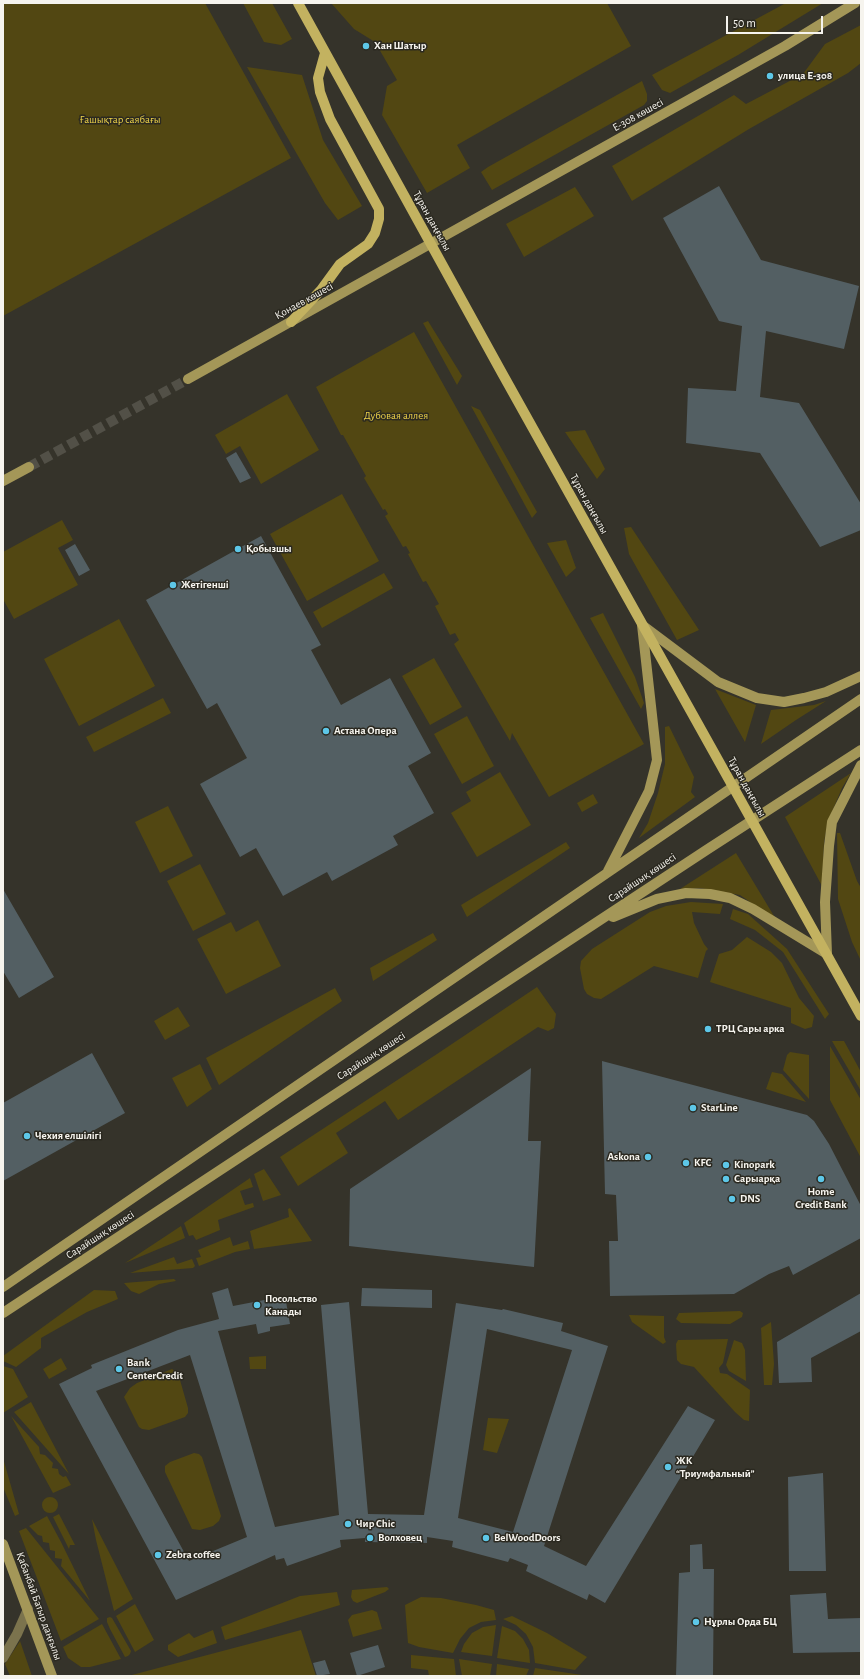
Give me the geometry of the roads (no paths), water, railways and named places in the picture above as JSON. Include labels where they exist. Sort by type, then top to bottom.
[{"type":"main road","name":"Тұран даңғылы","points":[[298,3],[642,625],[861,1016]]},
{"type":"main road","name":"Е-308 көшесі","points":[[432,244],[785,46],[855,3]]},
{"type":"main road","points":[[291,322],[321,290],[340,264],[368,244],[375,233],[379,219],[376,204],[330,120],[320,92],[318,78],[325,53]]},
{"type":"main road","name":"Қонаев көшесі","points":[[188,379],[432,244]]},
{"type":"main road","points":[[3,481],[29,467]]},
{"type":"main road","points":[[642,625],[718,682],[757,698],[784,702],[804,698],[826,692],[861,676]]},
{"type":"main road","points":[[606,874],[649,791],[657,760],[642,625]]},
{"type":"main road","name":"Сарайшық көшесі","points":[[3,1287],[861,699]]},
{"type":"main road","name":"Сарайшық көшесі","points":[[3,1313],[752,820],[861,750]]},
{"type":"main road","points":[[827,954],[824,902],[832,822],[861,765]]},
{"type":"main road","points":[[593,926],[657,899],[686,893],[710,894],[730,898],[753,909],[827,954]]},
{"type":"main road","name":"Қабанбай Батыр даңғылы","points":[[3,1544],[52,1676]]},
{"type":"street","points":[[3,1658],[17,1634],[28,1609]]},
{"type":"tunnel","points":[[29,467],[188,379]]},
{"type":"place","name":"Хан Шатыр","points":[[366,46]]},
{"type":"place","name":"улица Е-308","points":[[770,76]]},
{"type":"place","name":"Қобызшы","points":[[238,549]]},
{"type":"place","name":"Жетігенші","points":[[173,585]]},
{"type":"place","name":"Астана Опера","points":[[326,731]]},
{"type":"place","name":"ТРЦ Сары арка","points":[[708,1029]]},
{"type":"place","name":"StarLine","points":[[693,1108]]},
{"type":"place","name":"Чехия елшілігі","points":[[27,1136]]},
{"type":"place","name":"Askona","points":[[648,1157]]},
{"type":"place","name":"KFC","points":[[686,1163]]},
{"type":"place","name":"Kinopark","points":[[726,1165]]},
{"type":"place","name":"Сарыарқа","points":[[726,1179]]},
{"type":"place","name":"Home Credit Bank","points":[[821,1179]]},
{"type":"place","name":"DNS","points":[[732,1199]]},
{"type":"place","name":"Посольство Канады","points":[[257,1305]]},
{"type":"place","name":"Bank CenterCredit","points":[[119,1369]]},
{"type":"place","name":"ЖК “Триумфальный”","points":[[668,1467]]},
{"type":"place","name":"Чир Chic","points":[[348,1524]]},
{"type":"place","name":"Волховец","points":[[370,1538]]},
{"type":"place","name":"BelWoodDoors","points":[[486,1538]]},
{"type":"place","name":"Zebra coffee","points":[[158,1555]]},
{"type":"place","name":"Нұрлы Орда БЦ","points":[[696,1622]]},
{"type":"park label","name":"Ғашықтар саябағы","points":[[120,120]]},
{"type":"park label","name":"Дубовая аллея","points":[[396,416]]}]
